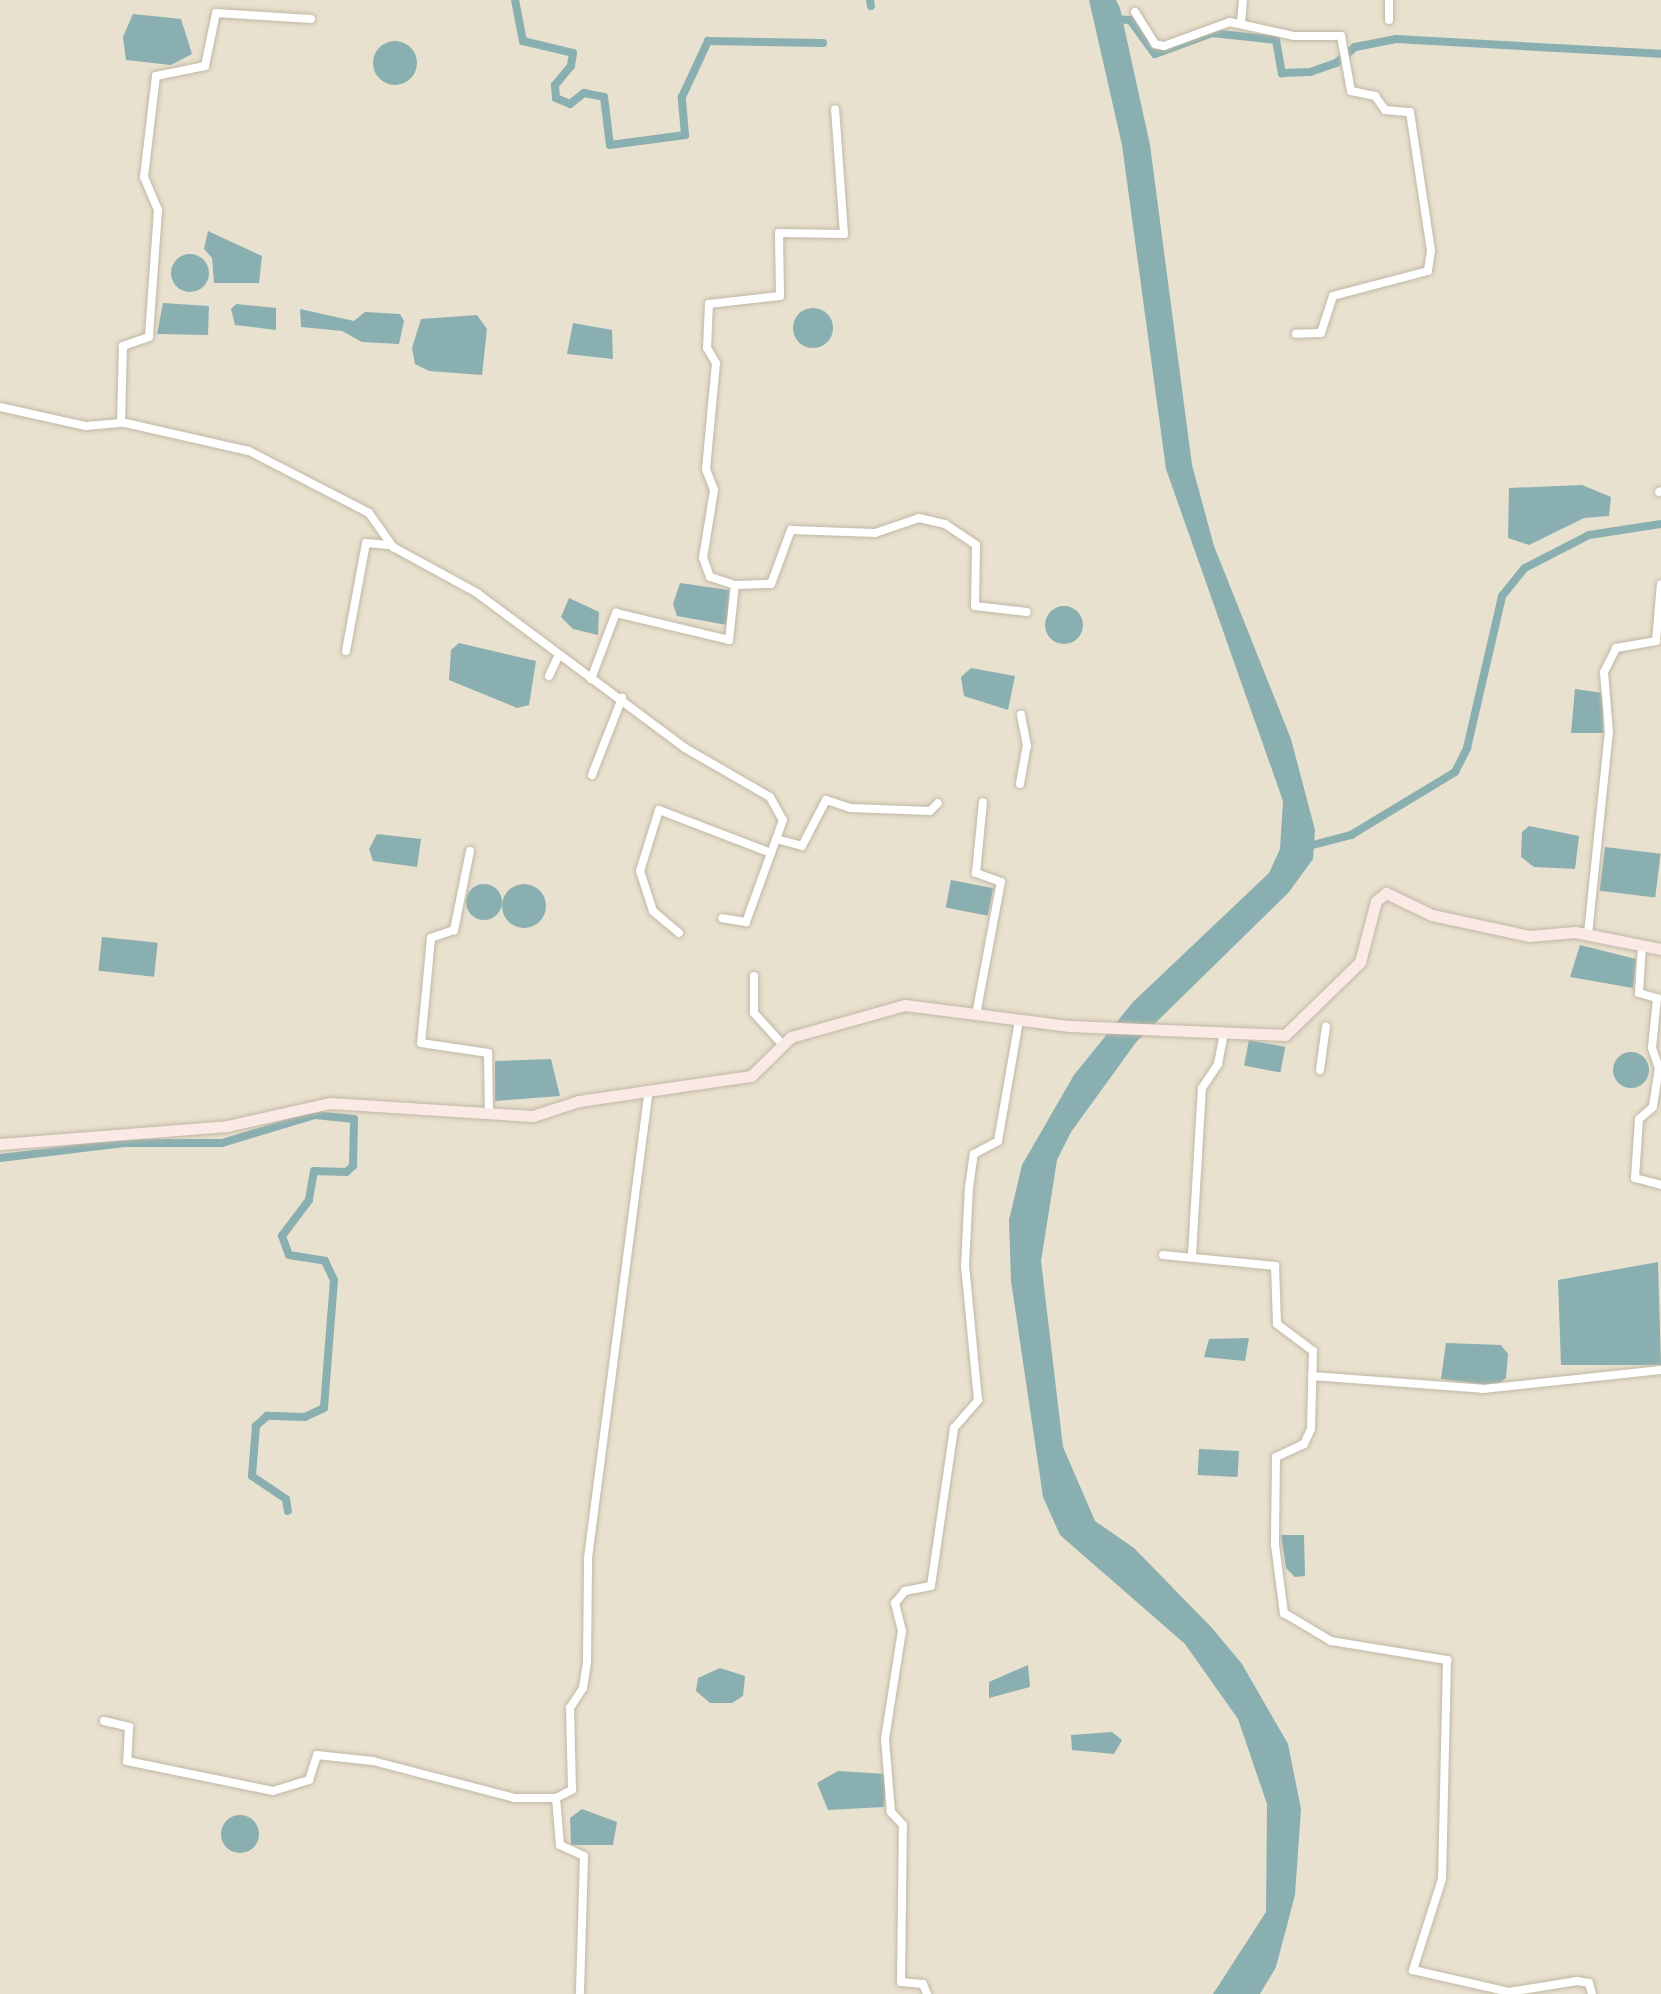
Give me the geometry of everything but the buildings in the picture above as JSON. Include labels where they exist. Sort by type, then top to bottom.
[{"type":"main road","points":[[0,1144],[227,1126],[330,1103],[489,1118],[533,1116],[579,1100],[751,1076],[782,1044],[822,1026],[905,1005],[1019,1021],[1164,1032],[1278,1035],[1298,1028],[1360,962],[1383,894],[1432,915],[1529,936],[1588,934],[1661,949]]},
{"type":"street","points":[[1241,22],[1243,0]]},
{"type":"street","points":[[1389,0],[1390,20]]},
{"type":"street","points":[[122,423],[123,346],[150,337],[158,210],[144,177],[156,76],[205,66],[216,12],[311,19]]},
{"type":"street","points":[[1136,12],[1155,44],[1164,46],[1210,24],[1241,22],[1294,36],[1341,36],[1347,47],[1351,91],[1375,96],[1385,110],[1410,112],[1430,264],[1424,275],[1333,296],[1320,332],[1296,334]]},
{"type":"street","points":[[835,108],[844,234],[780,233],[780,296],[714,300],[708,309],[707,348],[716,363],[706,469],[714,490],[703,558],[710,576],[735,585],[771,584],[792,530],[886,532],[927,519],[959,528],[976,546],[975,606],[1027,612]]},
{"type":"street","points":[[0,407],[86,426],[122,423],[249,450],[369,513],[391,545]]},
{"type":"street","points":[[346,651],[366,543],[391,545],[477,593],[684,748],[770,797],[783,813],[746,922],[722,918]]},
{"type":"street","points":[[1588,934],[1608,732],[1604,672],[1616,648],[1656,641],[1661,584]]},
{"type":"street","points":[[591,679],[616,612],[729,640],[735,585]]},
{"type":"street","points":[[549,676],[558,657]]},
{"type":"street","points":[[592,775],[622,698]]},
{"type":"street","points":[[1020,784],[1027,746],[1021,715]]},
{"type":"street","points":[[776,839],[802,846],[826,800],[850,808],[930,811],[938,803]]},
{"type":"street","points":[[976,1014],[1001,882],[976,873],[983,802]]},
{"type":"street","points":[[679,933],[653,911],[640,871],[659,810],[772,853]]},
{"type":"street","points":[[470,852],[454,930],[431,938],[421,1039],[424,1047],[488,1052],[489,1118]]},
{"type":"street","points":[[1642,946],[1638,993],[1657,998],[1652,1048],[1659,1068],[1652,1108],[1639,1120],[1635,1178],[1661,1185]]},
{"type":"street","points":[[754,976],[754,1013],[782,1044]]},
{"type":"street","points":[[927,1994],[922,1984],[901,1982],[903,1825],[891,1812],[885,1759],[889,1688],[902,1631],[895,1602],[905,1591],[931,1586],[954,1428],[978,1400],[965,1266],[968,1188],[974,1154],[998,1140],[1019,1021]]},
{"type":"street","points":[[1320,1070],[1326,1026]]},
{"type":"street","points":[[1192,1255],[1202,1088],[1218,1064],[1224,1034]]},
{"type":"street","points":[[104,1721],[129,1727],[127,1761],[258,1789],[301,1786],[317,1756],[373,1761],[515,1798],[556,1798],[572,1790],[570,1708],[584,1688],[588,1662],[588,1558],[650,1090]]},
{"type":"street","points":[[1163,1255],[1275,1266],[1277,1324],[1313,1351],[1308,1436],[1276,1457],[1279,1604],[1331,1641],[1447,1660],[1442,1879],[1413,1970],[1510,1992],[1578,1981],[1589,1983],[1592,1994]]},
{"type":"street","points":[[1312,1376],[1483,1389],[1661,1370]]},
{"type":"street","points":[[556,1798],[560,1846],[584,1856],[580,1994]]},
{"type":"water","points":[[1089,0],[1116,0],[1120,8],[1150,145],[1192,465],[1214,546],[1291,739],[1315,830],[1313,859],[1289,892],[1137,1041],[1071,1132],[1057,1160],[1041,1261],[1063,1447],[1095,1521],[1134,1548],[1212,1628],[1242,1664],[1288,1744],[1301,1809],[1295,1895],[1276,1967],[1260,1994],[1213,1994],[1266,1912],[1267,1804],[1238,1719],[1185,1644],[1060,1535],[1043,1497],[1011,1281],[1009,1220],[1022,1165],[1074,1075],[1133,1002],[1269,873],[1280,849],[1283,801],[1166,469],[1122,145]]},
{"type":"water","points":[[133,14],[181,19],[192,54],[171,65],[126,60],[123,37]]},
{"type":"water","points":[[395,41],[410,48],[417,63],[410,78],[395,85],[380,78],[373,63],[380,48]]},
{"type":"water","points":[[208,231],[262,256],[259,283],[214,283],[212,258],[204,249]]},
{"type":"water","points":[[190,254],[203,260],[209,273],[203,286],[190,292],[177,286],[171,273],[177,260]]},
{"type":"water","points":[[163,303],[209,306],[208,335],[157,334]]},
{"type":"water","points":[[236,304],[276,308],[276,330],[235,325],[231,309]]},
{"type":"water","points":[[813,308],[827,314],[833,328],[827,342],[813,348],[799,342],[793,328],[799,314]]},
{"type":"water","points":[[300,309],[354,321],[365,312],[400,314],[404,321],[399,344],[362,342],[342,331],[301,327]]},
{"type":"water","points":[[477,315],[487,329],[482,375],[429,371],[415,364],[412,348],[421,319]]},
{"type":"water","points":[[573,323],[612,330],[613,359],[567,354]]},
{"type":"water","points":[[1582,485],[1611,497],[1609,516],[1584,518],[1529,545],[1508,538],[1509,488]]},
{"type":"water","points":[[680,583],[729,590],[727,625],[677,616],[673,604]]},
{"type":"water","points":[[569,598],[599,612],[598,635],[573,629],[561,617]]},
{"type":"water","points":[[1064,606],[1078,611],[1083,625],[1078,639],[1064,644],[1050,639],[1045,625],[1050,611]]},
{"type":"water","points":[[459,643],[536,661],[529,705],[517,708],[449,680],[451,650]]},
{"type":"water","points":[[971,668],[1015,676],[1008,710],[964,696],[961,677]]},
{"type":"water","points":[[1575,689],[1603,693],[1603,733],[1571,733]]},
{"type":"water","points":[[1529,826],[1579,836],[1575,869],[1534,867],[1521,857],[1522,832]]},
{"type":"water","points":[[377,834],[421,839],[417,867],[373,861],[369,849]]},
{"type":"water","points":[[1605,847],[1661,854],[1655,897],[1600,891]]},
{"type":"water","points":[[951,880],[993,888],[988,916],[946,907]]},
{"type":"water","points":[[484,884],[497,889],[502,902],[497,915],[484,920],[471,915],[466,902],[471,889]]},
{"type":"water","points":[[524,884],[539,891],[546,906],[539,921],[524,928],[509,921],[502,906],[509,891]]},
{"type":"water","points":[[102,937],[158,943],[154,977],[98,971]]},
{"type":"water","points":[[1580,945],[1636,959],[1633,988],[1570,977]]},
{"type":"water","points":[[1249,1040],[1285,1047],[1280,1073],[1244,1066]]},
{"type":"water","points":[[1631,1052],[1644,1057],[1649,1070],[1644,1083],[1631,1088],[1618,1083],[1613,1070],[1618,1057]]},
{"type":"water","points":[[551,1059],[560,1096],[495,1101],[495,1061]]},
{"type":"water","points":[[1658,1262],[1661,1365],[1561,1365],[1558,1280]]},
{"type":"water","points":[[1249,1338],[1245,1361],[1204,1357],[1209,1339]]},
{"type":"water","points":[[1446,1343],[1501,1345],[1508,1354],[1506,1378],[1496,1386],[1441,1379]]},
{"type":"water","points":[[1199,1449],[1239,1451],[1238,1477],[1198,1475]]},
{"type":"water","points":[[1281,1535],[1304,1535],[1305,1576],[1295,1577],[1286,1568]]},
{"type":"water","points":[[1028,1665],[1030,1687],[989,1698],[989,1682]]},
{"type":"water","points":[[720,1668],[745,1676],[743,1696],[732,1703],[710,1703],[696,1691],[698,1678]]},
{"type":"water","points":[[1112,1732],[1122,1740],[1114,1754],[1072,1750],[1071,1735]]},
{"type":"water","points":[[838,1771],[886,1774],[884,1807],[828,1810],[817,1783]]},
{"type":"water","points":[[582,1809],[617,1822],[613,1845],[571,1845],[570,1818]]},
{"type":"water","points":[[240,1815],[253,1821],[259,1834],[253,1847],[240,1853],[227,1847],[221,1834],[227,1821]]},
{"type":"waterway","points":[[515,0],[523,41],[573,53],[571,66],[555,85],[556,98],[570,104],[584,93],[604,97],[610,145],[685,135],[682,97],[708,41],[823,43]]},
{"type":"waterway","points":[[870,0],[871,6]]},
{"type":"waterway","points":[[1113,19],[1130,20],[1155,54],[1212,33],[1276,40],[1282,73],[1310,72],[1336,63],[1355,47],[1396,39],[1661,54]]},
{"type":"waterway","points":[[1305,847],[1351,835],[1455,772],[1467,748],[1502,596],[1525,568],[1589,535],[1661,524]]},
{"type":"waterway","points":[[0,1158],[124,1143],[222,1143],[315,1115],[354,1119],[353,1166],[346,1172],[314,1171],[309,1200],[282,1236],[289,1255],[325,1261],[334,1280],[324,1408],[305,1417],[267,1416],[256,1426],[252,1476],[286,1499],[288,1511]]}]
